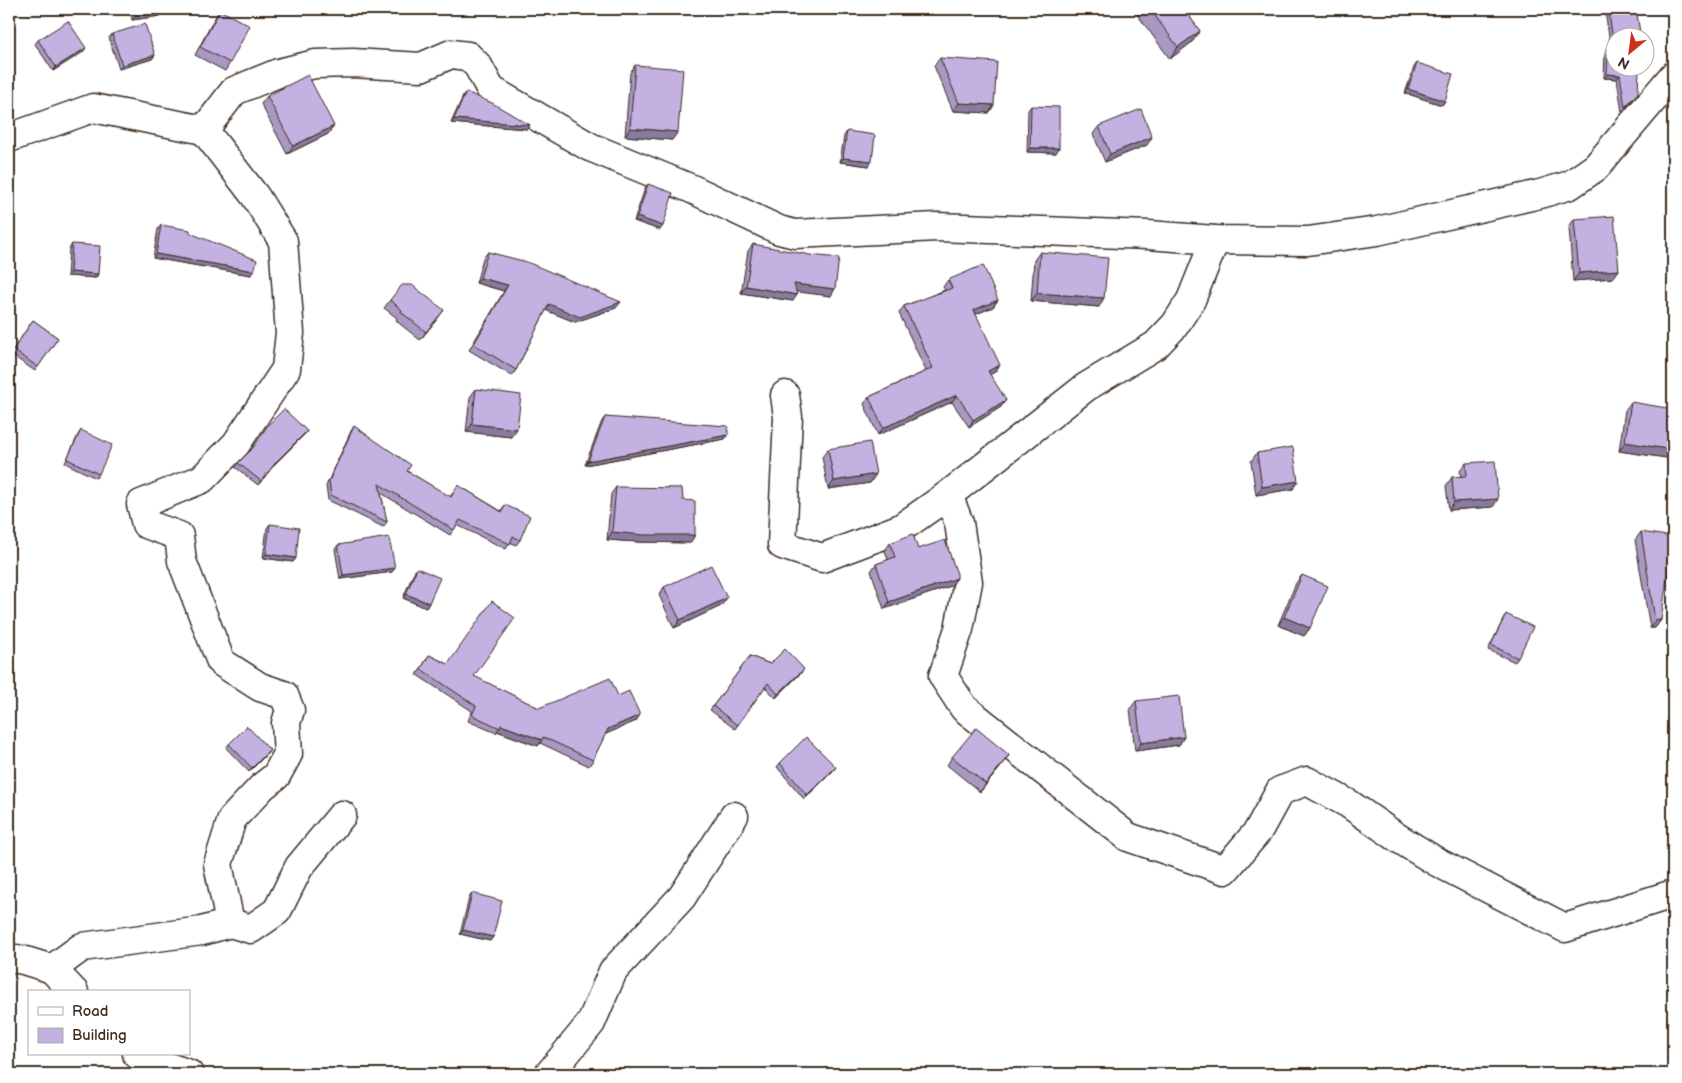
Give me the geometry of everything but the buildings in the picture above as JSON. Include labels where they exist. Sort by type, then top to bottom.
[{"type":"street","points":[[204,130],[234,90],[278,73],[315,64],[343,63],[420,68],[451,54],[468,56],[478,66],[491,90],[590,147],[692,189],[779,230],[795,234],[937,227],[1148,235],[1216,240],[1308,241],[1377,231],[1540,194],[1570,185],[1596,167],[1673,76]]},
{"type":"street","points":[[9,138],[93,108],[204,130],[255,196],[283,241],[290,333],[286,368],[236,444],[202,479],[141,504],[146,524],[179,536],[182,561],[221,662],[260,687],[284,694],[290,710],[286,723],[288,754],[276,776],[232,819],[218,864],[230,923]]},
{"type":"street","points":[[785,395],[788,416],[782,545],[822,558],[900,528],[948,495],[1086,387],[1156,345],[1175,325],[1192,300],[1216,240]]},
{"type":"street","points":[[948,495],[959,523],[968,582],[960,629],[942,676],[964,708],[1128,837],[1225,870],[1258,832],[1280,791],[1307,781],[1349,804],[1437,862],[1565,928],[1673,894]]},
{"type":"street","points":[[52,969],[82,947],[202,931],[230,923],[251,929],[276,911],[299,867],[342,815]]},
{"type":"street","points":[[549,1074],[591,1023],[613,971],[682,897],[734,816]]},
{"type":"street","points":[[9,958],[23,960],[52,969],[72,990]]},
{"type":"street","points":[[140,1056],[189,1074]]}]
